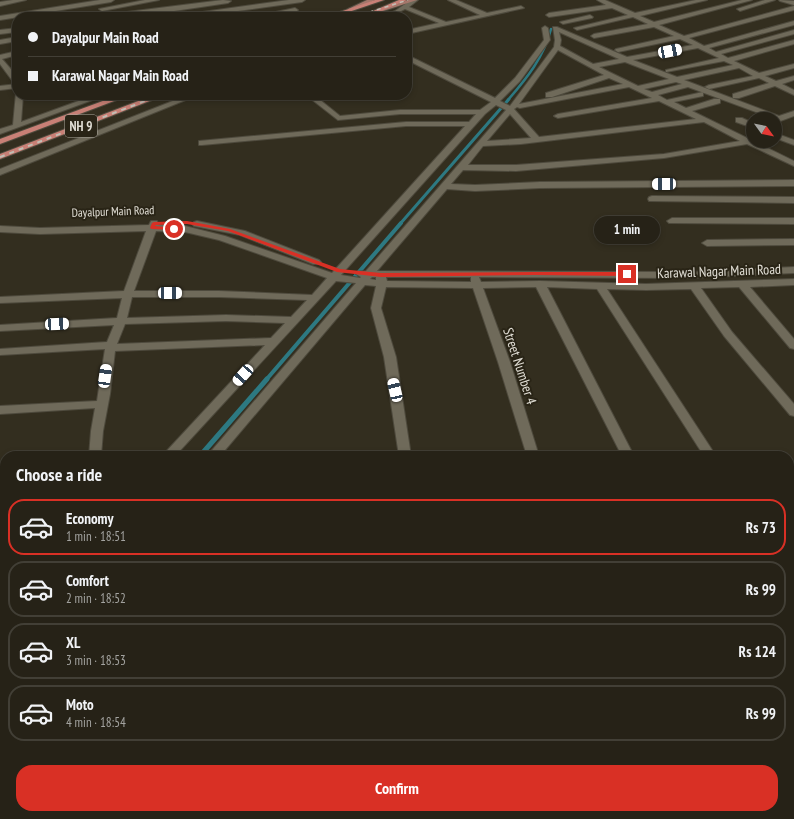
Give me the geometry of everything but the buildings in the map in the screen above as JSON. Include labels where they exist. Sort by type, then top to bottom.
[{"type":"highway","points":[[342,12],[381,0]]},
{"type":"highway","points":[[373,12],[404,0]]},
{"type":"highway","name":"NH 9","points":[[0,142],[113,100]]},
{"type":"highway","name":"NH 9","points":[[0,157],[148,100]]},
{"type":"main road","points":[[351,9],[372,0]]},
{"type":"main road","points":[[378,10],[415,0]]},
{"type":"street","points":[[0,4],[23,0]]},
{"type":"street","points":[[0,11],[70,0]]},
{"type":"street","points":[[37,12],[112,0]]},
{"type":"street","points":[[97,10],[156,0]]},
{"type":"street","points":[[137,12],[236,0]]},
{"type":"street","points":[[217,12],[302,0]]},
{"type":"street","points":[[394,12],[415,0]]},
{"type":"street","points":[[451,0],[485,15]]},
{"type":"street","points":[[602,15],[672,0]]},
{"type":"street","points":[[577,28],[704,0]]},
{"type":"street","points":[[594,36],[655,24],[749,0]]},
{"type":"street","points":[[740,10],[772,0]]},
{"type":"street","points":[[782,0],[794,3]]},
{"type":"street","points":[[547,8],[602,1],[655,24],[794,93]]},
{"type":"street","points":[[549,15],[613,6]]},
{"type":"street","points":[[171,7],[176,12]]},
{"type":"street","points":[[404,7],[444,23]]},
{"type":"street","points":[[412,31],[521,8]]},
{"type":"street","points":[[618,50],[682,38],[794,8]]},
{"type":"street","points":[[284,12],[295,10]]},
{"type":"street","points":[[0,18],[12,16]]},
{"type":"street","points":[[563,22],[594,16]]},
{"type":"street","points":[[510,109],[608,74],[624,66],[794,23]]},
{"type":"street","points":[[0,26],[12,24]]},
{"type":"street","points":[[173,451],[338,274],[482,112],[498,104],[525,73],[547,40],[545,28]]},
{"type":"street","points":[[217,451],[362,278],[522,96],[557,47],[558,40],[555,28],[624,66]]},
{"type":"street","points":[[0,32],[12,31]]},
{"type":"street","points":[[592,66],[638,65],[713,52],[794,32]]},
{"type":"street","points":[[0,42],[12,40]]},
{"type":"street","points":[[668,70],[726,59],[794,42]]},
{"type":"street","points":[[557,47],[592,66],[746,142]]},
{"type":"street","points":[[0,57],[12,54]]},
{"type":"street","points":[[0,60],[12,75]]},
{"type":"street","points":[[412,60],[510,109],[537,140]]},
{"type":"street","points":[[638,65],[757,112]]},
{"type":"street","points":[[520,106],[676,80],[740,66]]},
{"type":"street","points":[[709,87],[760,76],[794,66]]},
{"type":"street","points":[[736,96],[794,78]]},
{"type":"street","points":[[650,95],[685,86]]},
{"type":"street","points":[[0,88],[12,87]]},
{"type":"street","points":[[558,116],[663,101],[700,94]]},
{"type":"street","points":[[17,126],[19,100]]},
{"type":"street","points":[[0,132],[88,100]]},
{"type":"street","points":[[0,172],[181,100]]},
{"type":"street","points":[[316,100],[338,118],[400,112],[482,112]]},
{"type":"street","points":[[684,111],[717,100]]},
{"type":"street","points":[[782,118],[794,113]]},
{"type":"street","points":[[480,144],[537,140],[704,120]]},
{"type":"street","points":[[739,120],[746,123]]},
{"type":"street","points":[[202,143],[406,124],[471,124]]},
{"type":"street","points":[[782,138],[794,143]]},
{"type":"street","points":[[460,167],[516,168],[664,156],[746,142]]},
{"type":"street","points":[[759,148],[794,164]]},
{"type":"street","points":[[444,186],[475,188],[540,184],[794,183]]},
{"type":"street","points":[[652,199],[794,200]]},
{"type":"street","points":[[672,221],[794,221]]},
{"type":"street","name":"Dayalpur Main Road","points":[[0,224],[43,226],[153,225],[185,229],[222,238],[338,274]]},
{"type":"street","points":[[95,451],[97,430],[111,347],[153,225]]},
{"type":"street","name":"Dayalpur Main Road","points":[[0,229],[40,231],[153,225]]},
{"type":"street","points":[[707,243],[794,242]]},
{"type":"street","points":[[782,270],[793,283]]},
{"type":"street","name":"Karawal Nagar Main Road","points":[[475,280],[535,273],[688,275],[794,270]]},
{"type":"street","name":"Karawal Nagar Main Road","points":[[338,274],[381,280],[475,280],[540,284],[646,287],[793,283]]},
{"type":"street","points":[[381,280],[376,308],[390,357],[404,451]]},
{"type":"street","name":"Street Number 4","points":[[475,280],[504,362],[531,451]]},
{"type":"street","points":[[540,284],[625,451]]},
{"type":"street","points":[[742,284],[794,346]]},
{"type":"street","points":[[600,286],[707,451]]},
{"type":"street","points":[[694,286],[728,334],[794,412]]},
{"type":"street","points":[[0,300],[129,294],[217,293],[315,298]]},
{"type":"street","points":[[0,328],[121,321],[226,318],[294,320]]},
{"type":"street","points":[[0,352],[275,341]]},
{"type":"street","points":[[0,410],[102,404]]},
{"type":"waterway","points":[[508,100],[534,67],[544,49],[551,29]]},
{"type":"waterway","points":[[400,224],[509,99]]},
{"type":"waterway","points":[[266,380],[401,223]]},
{"type":"waterway","points":[[204,451],[267,379]]},
{"type":"railway","points":[[370,12],[408,0]]},
{"type":"railway","points":[[0,157],[147,100]]},
{"type":"route","points":[[174,229],[152,228],[154,223],[187,223],[229,230],[242,233],[339,271],[360,274],[627,274]]}]
